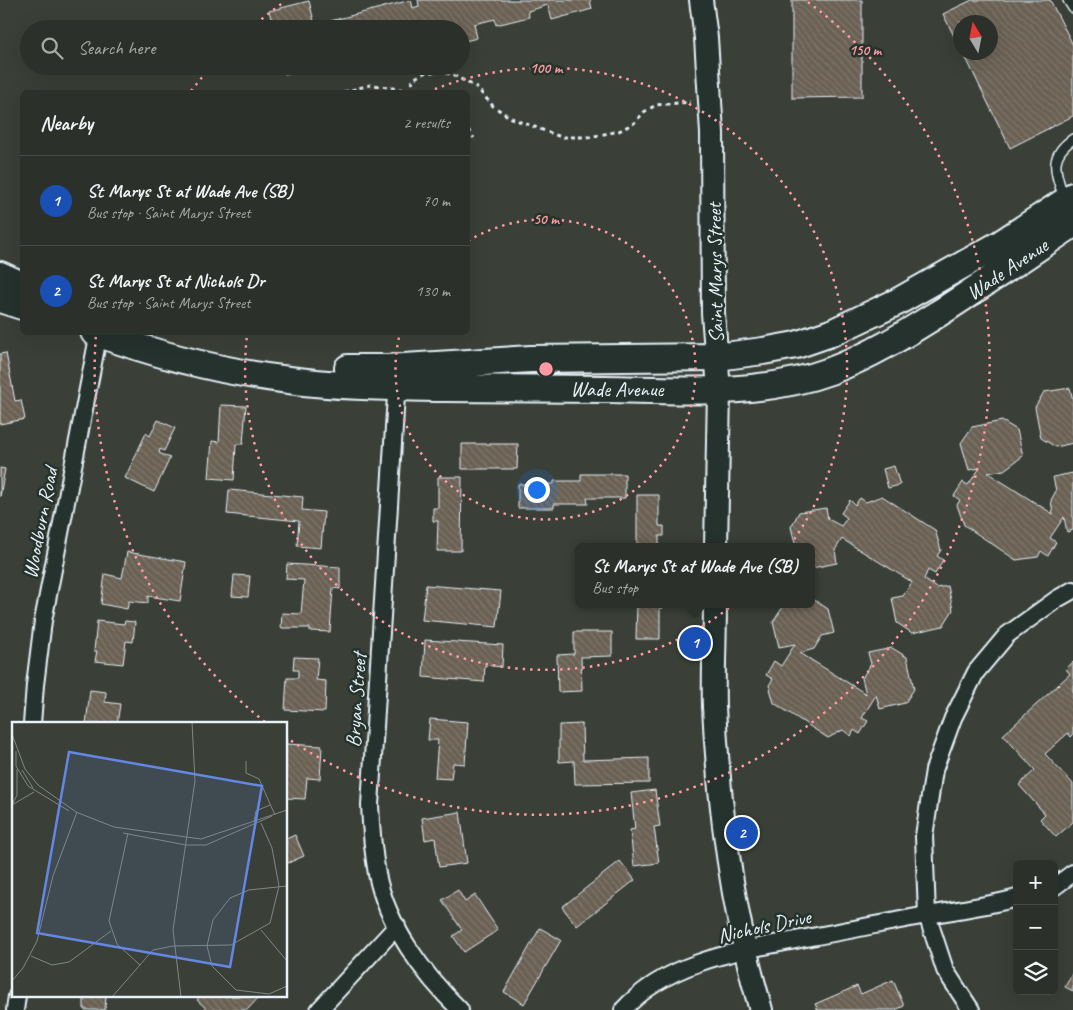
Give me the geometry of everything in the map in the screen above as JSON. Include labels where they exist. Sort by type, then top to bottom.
[{"type":"main road","name":"Saint Marys Street","points":[[701,0],[706,38],[712,133],[712,313],[720,390],[716,543]]},
{"type":"main road","name":"Wade Avenue","points":[[152,335],[206,349],[279,362],[351,368],[397,377],[531,359],[604,360],[717,357],[763,351],[796,345],[832,333],[897,302],[1070,207]]},
{"type":"main road","name":"Wade Avenue","points":[[103,335],[150,351],[234,371],[290,380],[397,377],[720,390],[755,387],[796,380],[828,371],[863,357],[897,340],[1070,207]]},
{"type":"main road","points":[[0,275],[20,284]]},
{"type":"main road","points":[[0,299],[20,305]]},
{"type":"main road","points":[[715,608],[714,705],[719,791],[728,864],[739,925],[761,1010]]},
{"type":"street","name":"Woodburn Road","points":[[32,722],[43,621],[97,335]]},
{"type":"street","name":"Bryan Street","points":[[397,377],[370,804],[372,842],[377,876],[386,903],[397,926],[418,965],[439,990],[460,1010]]},
{"type":"street","points":[[971,1010],[945,970],[928,915],[924,836],[934,770],[953,718],[976,672],[1007,635],[1057,599],[1073,590]]},
{"type":"street","points":[[1058,884],[1073,873]]},
{"type":"street","name":"Nichols Drive","points":[[623,1010],[638,996],[666,977],[687,967],[747,950],[928,915],[988,906],[1013,899]]},
{"type":"street","points":[[319,1010],[397,926]]},
{"type":"lane","points":[[1068,0],[1073,8]]},
{"type":"lane","points":[[1070,207],[1054,169],[1064,145],[1073,139]]},
{"type":"path","points":[[410,90],[413,79],[420,75]]},
{"type":"path","points":[[452,75],[476,87],[493,106],[511,118],[561,137],[590,137],[618,130],[634,123],[644,112],[656,105],[693,102]]},
{"type":"path","points":[[352,90],[373,85],[403,90]]},
{"type":"path","points":[[470,133],[474,138]]},
{"type":"building","points":[[411,0],[413,8],[419,6],[418,0],[590,0],[592,9],[552,20],[548,5],[528,11],[529,17],[496,25],[495,19],[474,24],[477,38],[470,40],[470,20],[334,20]]},
{"type":"building","points":[[792,0],[862,0],[862,97],[792,98]]},
{"type":"building","points":[[972,0],[1050,0],[1073,45],[1073,116],[1010,148],[967,60],[998,60],[998,15],[953,15],[953,34],[943,14]]},
{"type":"building","points":[[309,1],[314,20],[272,20],[269,11]]},
{"type":"building","points":[[6,353],[15,401],[21,400],[25,419],[0,424],[0,354]]},
{"type":"building","points":[[1070,388],[1073,400],[1073,443],[1056,447],[1041,438],[1035,407],[1044,392]]},
{"type":"building","points":[[221,405],[246,406],[243,444],[236,444],[234,480],[209,478],[212,441],[219,442]]},
{"type":"building","points":[[158,420],[175,428],[164,451],[160,449],[159,453],[170,458],[154,492],[125,478],[146,433],[150,436]]},
{"type":"building","points":[[1002,421],[1017,430],[1023,456],[1004,470],[988,473],[1053,514],[1051,500],[1056,491],[1053,477],[1073,473],[1073,530],[1067,532],[1064,517],[1050,538],[1056,542],[1048,556],[1041,551],[1038,557],[1016,560],[964,525],[957,505],[960,500],[954,496],[963,482],[968,485],[980,468],[969,470],[961,443],[972,427]]},
{"type":"building","points":[[462,444],[518,444],[517,469],[462,469]]},
{"type":"building","points":[[894,466],[900,485],[888,488],[883,469]]},
{"type":"building","points":[[0,468],[5,469],[0,497]]},
{"type":"building","points":[[581,474],[625,474],[625,498],[587,498],[588,504],[554,504],[554,508],[518,508],[518,484],[554,484],[554,481],[581,481]]},
{"type":"building","points":[[438,477],[462,477],[461,551],[437,551],[438,521],[433,521],[433,508],[438,508]]},
{"type":"building","points":[[229,490],[303,497],[302,510],[324,512],[321,548],[297,546],[299,521],[227,514]]},
{"type":"building","points":[[637,495],[659,495],[659,526],[664,526],[664,536],[659,536],[659,543],[637,543]]},
{"type":"building","points":[[882,496],[935,530],[941,550],[937,556],[943,560],[935,574],[928,570],[924,579],[937,588],[948,586],[953,610],[943,626],[912,633],[897,623],[892,598],[903,596],[912,582],[842,539],[835,550],[837,563],[815,567],[815,543],[795,543],[791,527],[799,512],[826,508],[828,519],[841,526],[847,518],[841,513],[850,500],[855,505],[860,498],[866,502]]},
{"type":"building","points":[[127,552],[186,562],[180,601],[148,596],[148,603],[129,601],[127,609],[101,604],[105,574],[122,578]]},
{"type":"building","points":[[287,564],[340,567],[340,589],[333,588],[330,632],[310,631],[310,628],[281,628],[282,613],[301,614],[304,580],[286,579]]},
{"type":"building","points":[[234,575],[250,576],[248,597],[232,596]]},
{"type":"building","points":[[426,585],[501,591],[497,627],[422,620]]},
{"type":"building","points":[[815,600],[828,609],[834,633],[822,636],[814,649],[800,653],[866,694],[862,678],[871,664],[868,653],[892,648],[907,657],[914,689],[905,703],[880,709],[876,695],[862,718],[868,721],[860,734],[854,730],[851,736],[843,730],[828,738],[774,703],[769,685],[773,679],[766,675],[774,661],[781,666],[795,644],[779,647],[773,622],[782,608],[815,608]]},
{"type":"building","points":[[637,608],[660,608],[660,639],[636,639]]},
{"type":"building","points":[[97,621],[124,624],[125,621],[135,622],[133,642],[126,641],[123,664],[95,661]]},
{"type":"building","points":[[574,632],[612,632],[612,656],[581,657],[582,691],[558,692],[557,655],[574,654]]},
{"type":"building","points":[[425,640],[503,645],[502,667],[485,665],[484,682],[423,677]]},
{"type":"building","points":[[294,657],[318,658],[316,680],[326,681],[325,712],[285,710],[287,678],[298,678],[298,670],[293,670]]},
{"type":"building","points":[[1073,662],[1073,735],[1071,737],[1068,733],[1045,754],[1073,784],[1073,822],[1056,837],[1040,819],[1045,814],[1019,785],[1035,770],[1003,735],[1070,674],[1066,669]]},
{"type":"building","points":[[90,690],[106,692],[105,702],[120,704],[117,722],[86,722]]},
{"type":"building","points":[[430,719],[468,722],[465,764],[453,763],[451,779],[435,778],[438,740],[428,740]]},
{"type":"building","points":[[582,724],[583,760],[649,758],[649,783],[575,784],[574,761],[559,762],[559,725]]},
{"type":"building","points":[[288,744],[322,746],[320,779],[307,778],[305,799],[288,798]]},
{"type":"building","points":[[655,790],[660,826],[654,827],[659,863],[634,866],[630,830],[635,829],[631,793]]},
{"type":"building","points":[[460,812],[467,863],[439,867],[435,838],[425,840],[422,818]]},
{"type":"building","points":[[295,835],[304,856],[288,863],[288,838]]},
{"type":"building","points":[[620,861],[635,880],[577,926],[562,907]]},
{"type":"building","points":[[458,890],[465,902],[475,895],[498,930],[464,952],[453,936],[462,930],[442,900]]},
{"type":"building","points":[[540,928],[561,940],[524,1004],[504,992]]},
{"type":"building","points":[[1073,972],[1073,991],[1065,987]]},
{"type":"building","points":[[893,980],[904,1006],[895,1010],[818,1010],[815,1004],[857,986],[861,994]]},
{"type":"building","points":[[84,998],[106,998],[105,1010],[84,1010]]},
{"type":"building","points":[[198,998],[258,998],[247,1010],[208,1010],[197,1000]]},
{"type":"place","name":"St Marys St at Wade Ave (SB)","points":[[695,643]]},
{"type":"place","name":"St Marys St at Nichols Dr","points":[[742,833]]}]
